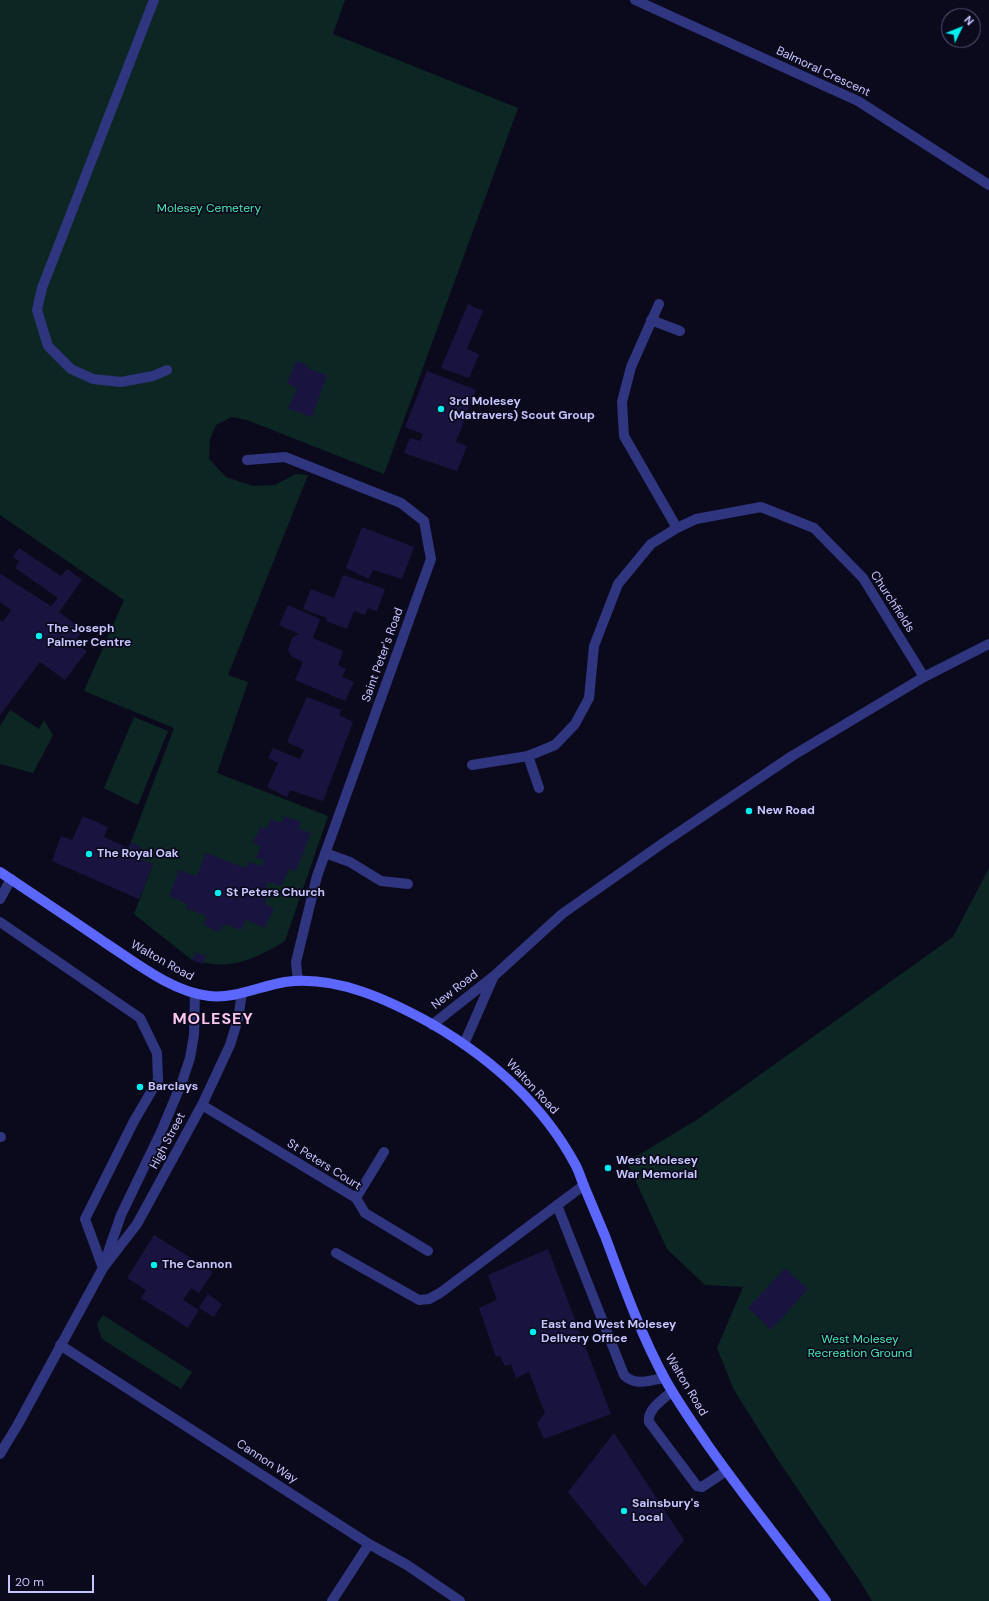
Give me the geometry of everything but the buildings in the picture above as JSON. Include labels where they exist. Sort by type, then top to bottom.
[{"type":"main road","name":"Walton Road","points":[[0,872],[140,966],[176,986],[195,993],[211,996],[226,996],[298,981],[315,981],[362,992],[386,1001],[432,1025],[464,1044],[499,1070],[535,1106],[566,1148],[577,1167],[596,1212],[641,1330],[664,1378],[672,1391],[726,1471],[826,1601]]},
{"type":"street","points":[[154,0],[42,288],[37,310],[48,346],[70,369],[93,379],[121,382],[153,376],[167,370]]},
{"type":"street","name":"Balmoral Crescent","points":[[635,0],[858,101],[989,185]]},
{"type":"street","points":[[659,304],[631,367],[622,402],[624,436],[677,528]]},
{"type":"street","points":[[651,320],[680,331]]},
{"type":"street","name":"Saint Peter's Road","points":[[247,460],[285,457],[401,503],[424,522],[432,559],[317,876],[296,962],[298,981]]},
{"type":"street","name":"Churchfields","points":[[472,765],[528,756],[555,745],[575,724],[589,698],[594,646],[618,584],[651,544],[677,528],[696,519],[761,507],[814,528],[863,578],[924,677]]},
{"type":"street","name":"New Road","points":[[432,1025],[494,976],[562,914],[650,852],[792,756],[924,677],[989,644]]},
{"type":"street","points":[[528,756],[539,788]]},
{"type":"street","points":[[325,853],[350,862],[381,881],[408,884]]},
{"type":"street","points":[[0,899],[11,879]]},
{"type":"street","points":[[0,922],[140,1018],[157,1053],[158,1080],[134,1121],[85,1219],[103,1268]]},
{"type":"street","name":"New Road","points":[[464,1044],[494,976]]},
{"type":"street","name":"High Street","points":[[103,1268],[121,1215],[182,1082],[190,1058],[194,1035],[195,993]]},
{"type":"street","name":"High Street","points":[[0,1454],[17,1426],[103,1268],[137,1224],[202,1105],[230,1045],[238,1019],[242,993]]},
{"type":"street","name":"St Peters Court","points":[[202,1105],[356,1198],[365,1213],[428,1251]]},
{"type":"street","points":[[356,1198],[384,1152]]},
{"type":"street","points":[[336,1253],[419,1300],[429,1299],[440,1293],[584,1185]]},
{"type":"street","points":[[557,1205],[624,1375],[630,1381],[637,1382],[664,1378]]},
{"type":"street","name":"Cannon Way","points":[[60,1345],[370,1544],[407,1565],[460,1601]]},
{"type":"street","points":[[672,1391],[650,1411],[648,1416],[649,1422],[697,1486],[702,1487],[708,1484],[726,1471]]},
{"type":"street","points":[[332,1601],[370,1544]]},
{"type":"green space","name":"Molesey Cemetery","points":[[0,0],[345,0],[333,34],[518,108],[384,474],[247,420],[232,417],[216,425],[210,439],[209,459],[226,477],[253,486],[275,485],[296,474],[308,475],[228,675],[248,682],[217,773],[328,816],[285,941],[263,954],[241,962],[218,964],[192,960],[134,914],[153,864],[137,858],[141,847],[131,842],[174,728],[84,691],[124,600],[0,515]]},
{"type":"green space","points":[[10,710],[39,729],[44,720],[53,735],[33,773],[0,764],[0,726]]},
{"type":"green space","points":[[134,717],[168,731],[138,805],[104,788]]},
{"type":"green space","name":"West Molesey Recreation Ground","points":[[989,868],[989,1601],[872,1601],[778,1460],[734,1390],[717,1348],[743,1287],[705,1285],[667,1249],[627,1162],[698,1119],[953,937]]},
{"type":"green space","points":[[103,1315],[192,1372],[181,1389],[102,1339],[97,1324]]},
{"type":"place","name":"3rd Molesey (Matravers) Scout Group","points":[[441,409]]},
{"type":"place","name":"The Joseph Palmer Centre","points":[[39,636]]},
{"type":"place","name":"New Road","points":[[749,811]]},
{"type":"place","name":"The Royal Oak","points":[[89,854]]},
{"type":"place","name":"St Peters Church","points":[[218,893]]},
{"type":"place","name":"Barclays","points":[[140,1087]]},
{"type":"place","name":"West Molesey War Memorial","points":[[608,1168]]},
{"type":"place","name":"The Cannon","points":[[154,1265]]},
{"type":"place","name":"East and West Molesey Delivery Office","points":[[533,1332]]},
{"type":"place","name":"Sainsbury's Local","points":[[624,1511]]},
{"type":"district","name":"MOLESEY","points":[[213,1020]]}]
